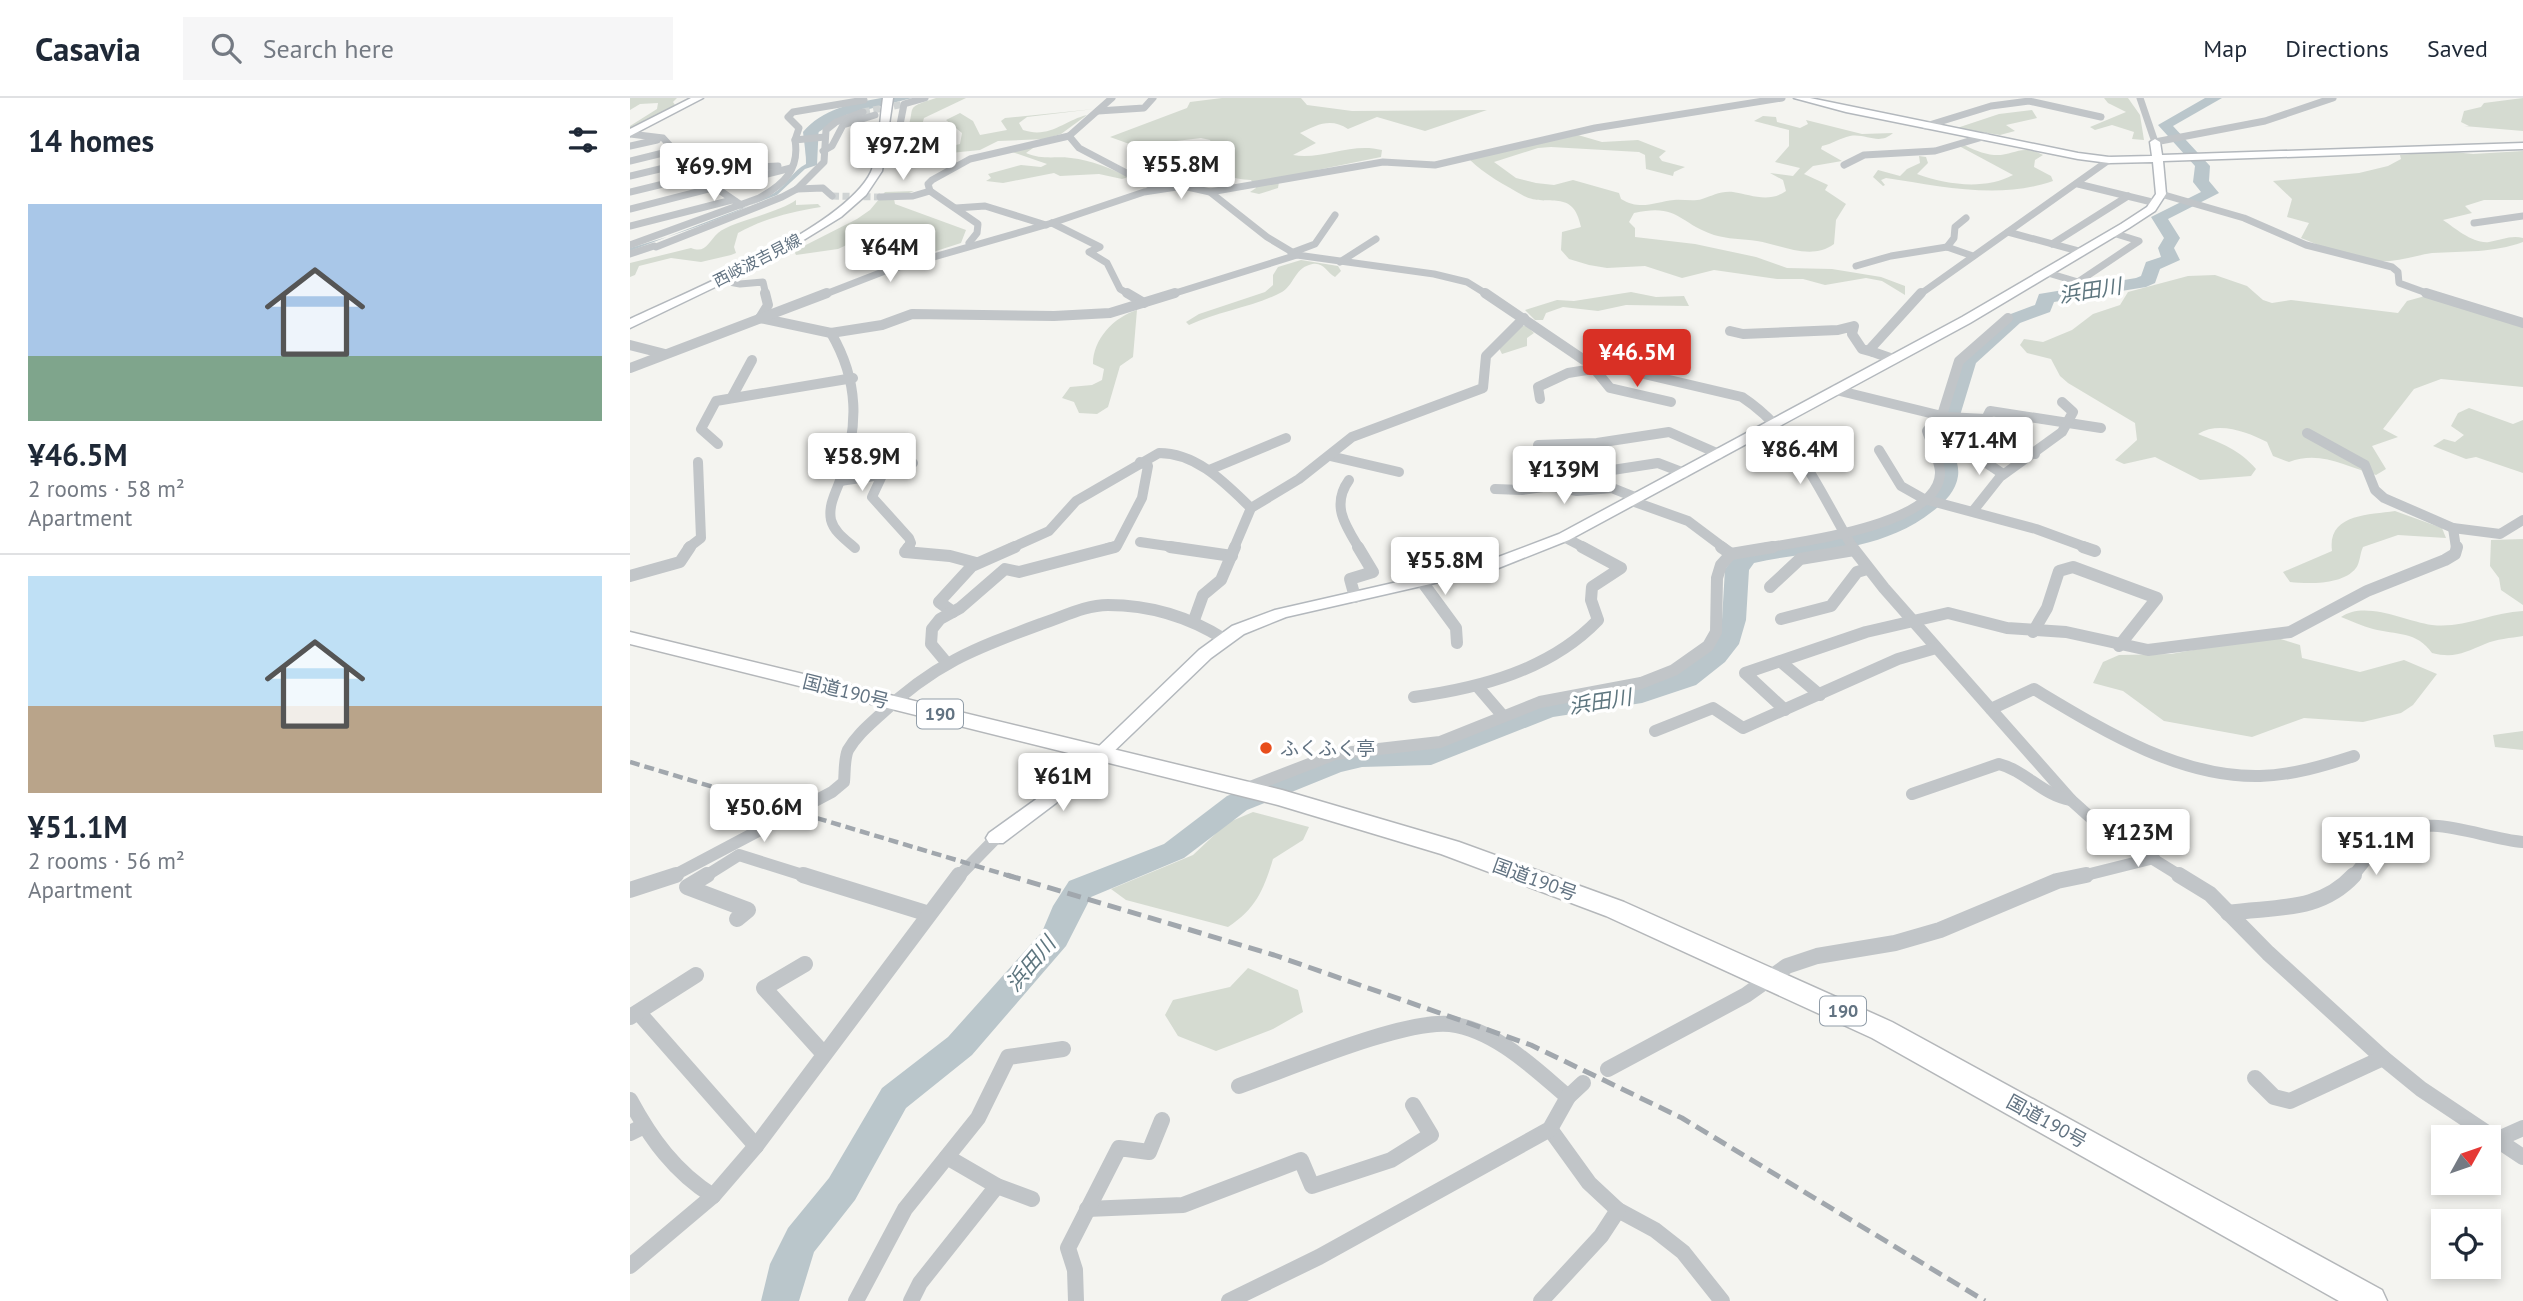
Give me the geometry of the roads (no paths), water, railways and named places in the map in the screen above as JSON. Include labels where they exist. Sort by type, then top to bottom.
[{"type":"highway","name":"国道190号","points":[[630,638],[1282,798],[1450,848],[1615,909],[1893,1036],[2370,1301]]},
{"type":"street","points":[[630,134],[698,98]]},
{"type":"street","points":[[883,138],[898,135],[904,104],[925,98]]},
{"type":"street","points":[[969,243],[977,233],[978,224],[930,191],[928,184],[970,159],[1069,136],[1112,98]]},
{"type":"street","points":[[1119,109],[1132,98]]},
{"type":"street","points":[[1097,111],[1144,108],[1153,98]]},
{"type":"street","points":[[630,368],[916,262],[1049,224],[1157,189],[1183,186],[1210,192],[1382,162],[1435,165],[1595,128],[1782,98]]},
{"type":"street","points":[[1800,98],[1926,126],[1986,136],[2050,153],[2109,160],[2523,146]]},
{"type":"street","points":[[630,1266],[713,1196],[756,1146],[958,876],[996,838],[1049,799],[1102,753],[1224,639],[1281,613],[1490,566],[1564,537],[2048,273],[2143,216],[2159,197],[2155,142],[2140,98]]},
{"type":"street","points":[[2155,142],[2265,121],[2333,98]]},
{"type":"street","points":[[1926,126],[1991,106],[2029,99],[2101,117]]},
{"type":"street","points":[[630,254],[741,205],[785,180],[797,160],[796,140],[799,128],[789,114],[807,107],[864,100]]},
{"type":"street","points":[[630,245],[651,244],[735,217],[797,189],[821,167],[823,137],[831,125],[878,105]]},
{"type":"street","points":[[824,151],[832,146],[843,125],[878,105]]},
{"type":"street","name":"西岐波吉見線","points":[[630,324],[823,226],[857,201],[873,182],[883,138],[878,105]]},
{"type":"street","name":"西岐波吉見線","points":[[630,316],[786,240],[833,212],[856,189],[863,177],[878,105]]},
{"type":"street","points":[[630,134],[664,139],[697,175],[741,205]]},
{"type":"street","points":[[1069,136],[1079,148],[1157,189]]},
{"type":"street","points":[[1844,165],[1865,153],[1887,150],[1931,152],[1986,136]]},
{"type":"street","points":[[796,140],[823,137]]},
{"type":"street","points":[[630,146],[664,139]]},
{"type":"street","points":[[630,161],[675,150]]},
{"type":"street","points":[[1872,352],[1877,341],[1916,298],[2109,160]]},
{"type":"street","points":[[630,176],[685,163]]},
{"type":"street","points":[[630,192],[729,168],[792,167]]},
{"type":"street","points":[[630,209],[792,167]]},
{"type":"street","points":[[2086,178],[2244,218],[2306,245],[2392,267],[2398,272],[2399,283],[2407,287],[2523,323]]},
{"type":"street","points":[[2078,184],[2128,196],[2159,197]]},
{"type":"street","points":[[797,189],[823,188],[832,196]]},
{"type":"street","points":[[880,197],[913,196],[930,191]]},
{"type":"street","points":[[1210,192],[1294,254],[1453,277],[1481,289],[1590,365],[1610,388],[1671,402]]},
{"type":"street","points":[[2052,244],[2128,196]]},
{"type":"street","points":[[630,227],[732,200]]},
{"type":"street","points":[[956,208],[985,206],[1049,224],[1100,247],[1089,252],[1107,263],[1120,289],[1144,303]]},
{"type":"street","points":[[760,318],[831,333],[882,325],[912,314],[1074,316],[1110,313],[1294,254],[1315,244],[1335,215]]},
{"type":"street","points":[[2474,223],[2523,216]]},
{"type":"street","points":[[1947,247],[1954,238],[1955,227],[1966,218]]},
{"type":"street","points":[[630,227],[651,244]]},
{"type":"street","points":[[2008,232],[2082,252]]},
{"type":"street","points":[[2048,273],[2078,282],[2139,241],[2113,233]]},
{"type":"street","points":[[916,262],[928,255],[969,243],[1014,234]]},
{"type":"street","points":[[1340,262],[1376,239]]},
{"type":"street","points":[[1856,265],[1947,247],[1973,257]]},
{"type":"street","points":[[718,279],[740,284],[763,282],[768,305],[760,318]]},
{"type":"street","points":[[1194,620],[1203,595],[1221,580],[1251,508],[1330,456],[1343,443],[1363,432],[1483,388],[1486,356],[1524,318]]},
{"type":"street","points":[[1770,587],[1800,559],[1824,558],[1866,530],[1929,501],[1940,479],[1938,460],[1927,430],[1947,417],[1959,361],[2008,318]]},
{"type":"street","points":[[1730,331],[1743,334],[1838,330],[1851,325],[1854,326],[1852,334],[1862,349],[1894,359]]},
{"type":"street","points":[[831,333],[847,357],[853,378],[856,422],[830,507],[831,523],[855,548]]},
{"type":"street","points":[[630,345],[666,354]]},
{"type":"street","points":[[732,397],[752,360]]},
{"type":"street","points":[[1540,399],[1538,387],[1590,365],[1742,397],[1762,407],[1777,423],[1809,471],[1867,569],[2071,800],[2101,827],[2210,894],[2278,963],[2383,1058],[2421,1089],[2474,1125]]},
{"type":"street","points":[[718,444],[701,429],[716,401],[853,378]]},
{"type":"street","points":[[1836,390],[1947,417],[1986,419]]},
{"type":"street","points":[[1973,511],[2003,474],[2035,454],[2069,422],[2073,412],[2062,402]]},
{"type":"street","points":[[1986,419],[1990,411],[2102,426],[2094,440]]},
{"type":"street","points":[[1986,419],[1988,424],[2035,454]]},
{"type":"street","points":[[1538,445],[1563,445],[1669,432],[1719,454]]},
{"type":"street","points":[[2307,433],[2365,466],[2375,490],[2384,498],[2452,528],[2494,534],[2523,520]]},
{"type":"street","points":[[1209,470],[1286,438]]},
{"type":"street","points":[[1563,445],[1577,471],[1593,472],[1658,463],[1684,473]]},
{"type":"street","points":[[1879,450],[1901,486],[1929,501],[2036,529],[2095,551]]},
{"type":"street","points":[[953,612],[939,602],[976,564],[1008,552],[1049,531],[1076,500],[1158,453],[1169,453],[1209,470],[1251,508]]},
{"type":"street","points":[[1973,454],[2003,474]]},
{"type":"street","points":[[1330,456],[1399,472]]},
{"type":"street","points":[[630,576],[680,562],[686,550],[701,538],[698,462]]},
{"type":"street","points":[[946,662],[931,644],[930,637],[940,620],[1005,569],[1019,572],[1118,546],[1125,525],[1141,503],[1148,481],[1148,466],[1140,462]]},
{"type":"street","points":[[913,463],[887,465],[872,497],[909,538],[911,543],[906,554],[950,556],[976,564]]},
{"type":"street","points":[[840,481],[881,475]]},
{"type":"street","points":[[1349,480],[1342,490],[1340,517],[1373,572],[1350,579],[1354,597]]},
{"type":"street","points":[[1495,489],[1522,490],[1550,486],[1577,491],[1612,488],[1659,513],[1688,521],[1731,554]]},
{"type":"street","points":[[1785,710],[1745,673],[1866,632],[1948,613],[2033,632],[2078,634],[2119,646],[2148,650],[2180,648],[2304,628],[2348,601],[2417,569],[2444,562],[2455,554],[2457,545],[2452,528]]},
{"type":"street","points":[[1414,697],[1478,687],[1584,635],[1598,620],[1589,600],[1589,590],[1595,582],[1621,568],[1564,537]]},
{"type":"street","points":[[1140,542],[1232,556]]},
{"type":"street","points":[[1248,790],[1324,757],[1366,748],[1422,746],[1553,699],[1630,687],[1655,680],[1695,658],[1714,640],[1721,625],[1716,579],[1725,558],[1731,554],[1849,542]]},
{"type":"street","points":[[2033,632],[2034,622],[2047,608],[2052,582],[2059,570],[2073,567],[2157,598],[2119,646]]},
{"type":"street","points":[[1781,619],[1831,606],[1857,572],[1867,569]]},
{"type":"street","points":[[1423,583],[1456,628],[1457,643]]},
{"type":"street","points":[[630,890],[685,871],[832,792],[844,782],[849,746],[893,703],[946,662],[981,646],[1089,607],[1126,605],[1194,620],[1224,639]]},
{"type":"street","points":[[1655,731],[1713,708],[1743,728],[1898,659],[1936,648]]},
{"type":"street","points":[[1780,662],[1819,695]]},
{"type":"street","points":[[1478,687],[1503,716]]},
{"type":"street","points":[[1991,709],[2034,689],[2137,747],[2183,762],[2255,775],[2291,774],[2354,756]]},
{"type":"street","points":[[1912,794],[1955,780],[1990,764],[2001,763],[2055,800],[2071,800]]},
{"type":"street","points":[[2228,912],[2325,899],[2349,880],[2381,844],[2396,833],[2424,827],[2457,828],[2510,842],[2523,842]]},
{"type":"street","points":[[737,919],[748,910],[687,887],[739,855],[929,914]]},
{"type":"street","points":[[1608,1069],[1746,995],[1787,965],[1817,956],[1895,943],[1940,930],[2057,881],[2139,864],[2154,858]]},
{"type":"street","points":[[805,964],[764,988],[823,1053]]},
{"type":"street","points":[[696,975],[634,1015],[756,1146]]},
{"type":"street","points":[[1239,1086],[1411,1028],[1448,1023],[1495,1041],[1527,1061],[1568,1097]]},
{"type":"street","points":[[856,1301],[905,1209],[978,1118],[1008,1057],[1063,1049]]},
{"type":"street","points":[[2255,1078],[2274,1097],[2290,1101],[2383,1058]]},
{"type":"street","points":[[1229,1301],[1319,1257],[1550,1129],[1568,1097],[1583,1083]]},
{"type":"street","points":[[630,1100],[637,1129],[690,1184],[713,1196]]},
{"type":"street","points":[[1087,1209],[1183,1205],[1301,1160],[1312,1186],[1391,1160],[1431,1135],[1413,1104]]},
{"type":"street","points":[[1076,1301],[1075,1270],[1068,1248],[1119,1148],[1149,1152],[1162,1120]]},
{"type":"street","points":[[2501,1138],[2523,1128]]},
{"type":"street","points":[[1550,1129],[1589,1183],[1618,1210],[1656,1230],[1683,1252],[1723,1301]]},
{"type":"street","points":[[2501,1143],[2523,1157]]},
{"type":"street","points":[[947,1157],[997,1186],[1032,1199]]},
{"type":"street","points":[[911,1301],[920,1283],[997,1186]]},
{"type":"street","points":[[1541,1301],[1562,1274],[1605,1234],[1618,1210]]},
{"type":"waterway","points":[[811,154],[810,132],[829,117],[854,108],[905,98]]},
{"type":"waterway","name":"浜田川","points":[[780,1301],[789,1264],[801,1240],[842,1189],[894,1098],[960,1046],[1055,938],[1068,906],[1080,889],[1174,851],[1237,803],[1333,765],[1362,758],[1431,756],[1547,710],[1642,695],[1687,679],[1716,657],[1726,644],[1734,620],[1737,569],[1746,558],[1860,539],[1889,528],[1932,502],[1941,491],[1947,474],[1937,434],[1948,422],[1967,361],[2014,319],[2044,308],[2045,298],[2140,283],[2149,279],[2152,266],[2171,260],[2166,248],[2172,238],[2159,217],[2211,193],[2201,182],[2203,166],[2165,125],[2215,98]]},
{"type":"tunnel","points":[[863,112],[904,104]]},
{"type":"tunnel","points":[[832,196],[880,197]]},
{"type":"railway","points":[[630,762],[1013,877]]},
{"type":"railway","points":[[1007,875],[1274,955],[1531,1045],[1682,1118],[1985,1301]]},
{"type":"place","name":"ふくふく亭","points":[[1266,748]]}]
